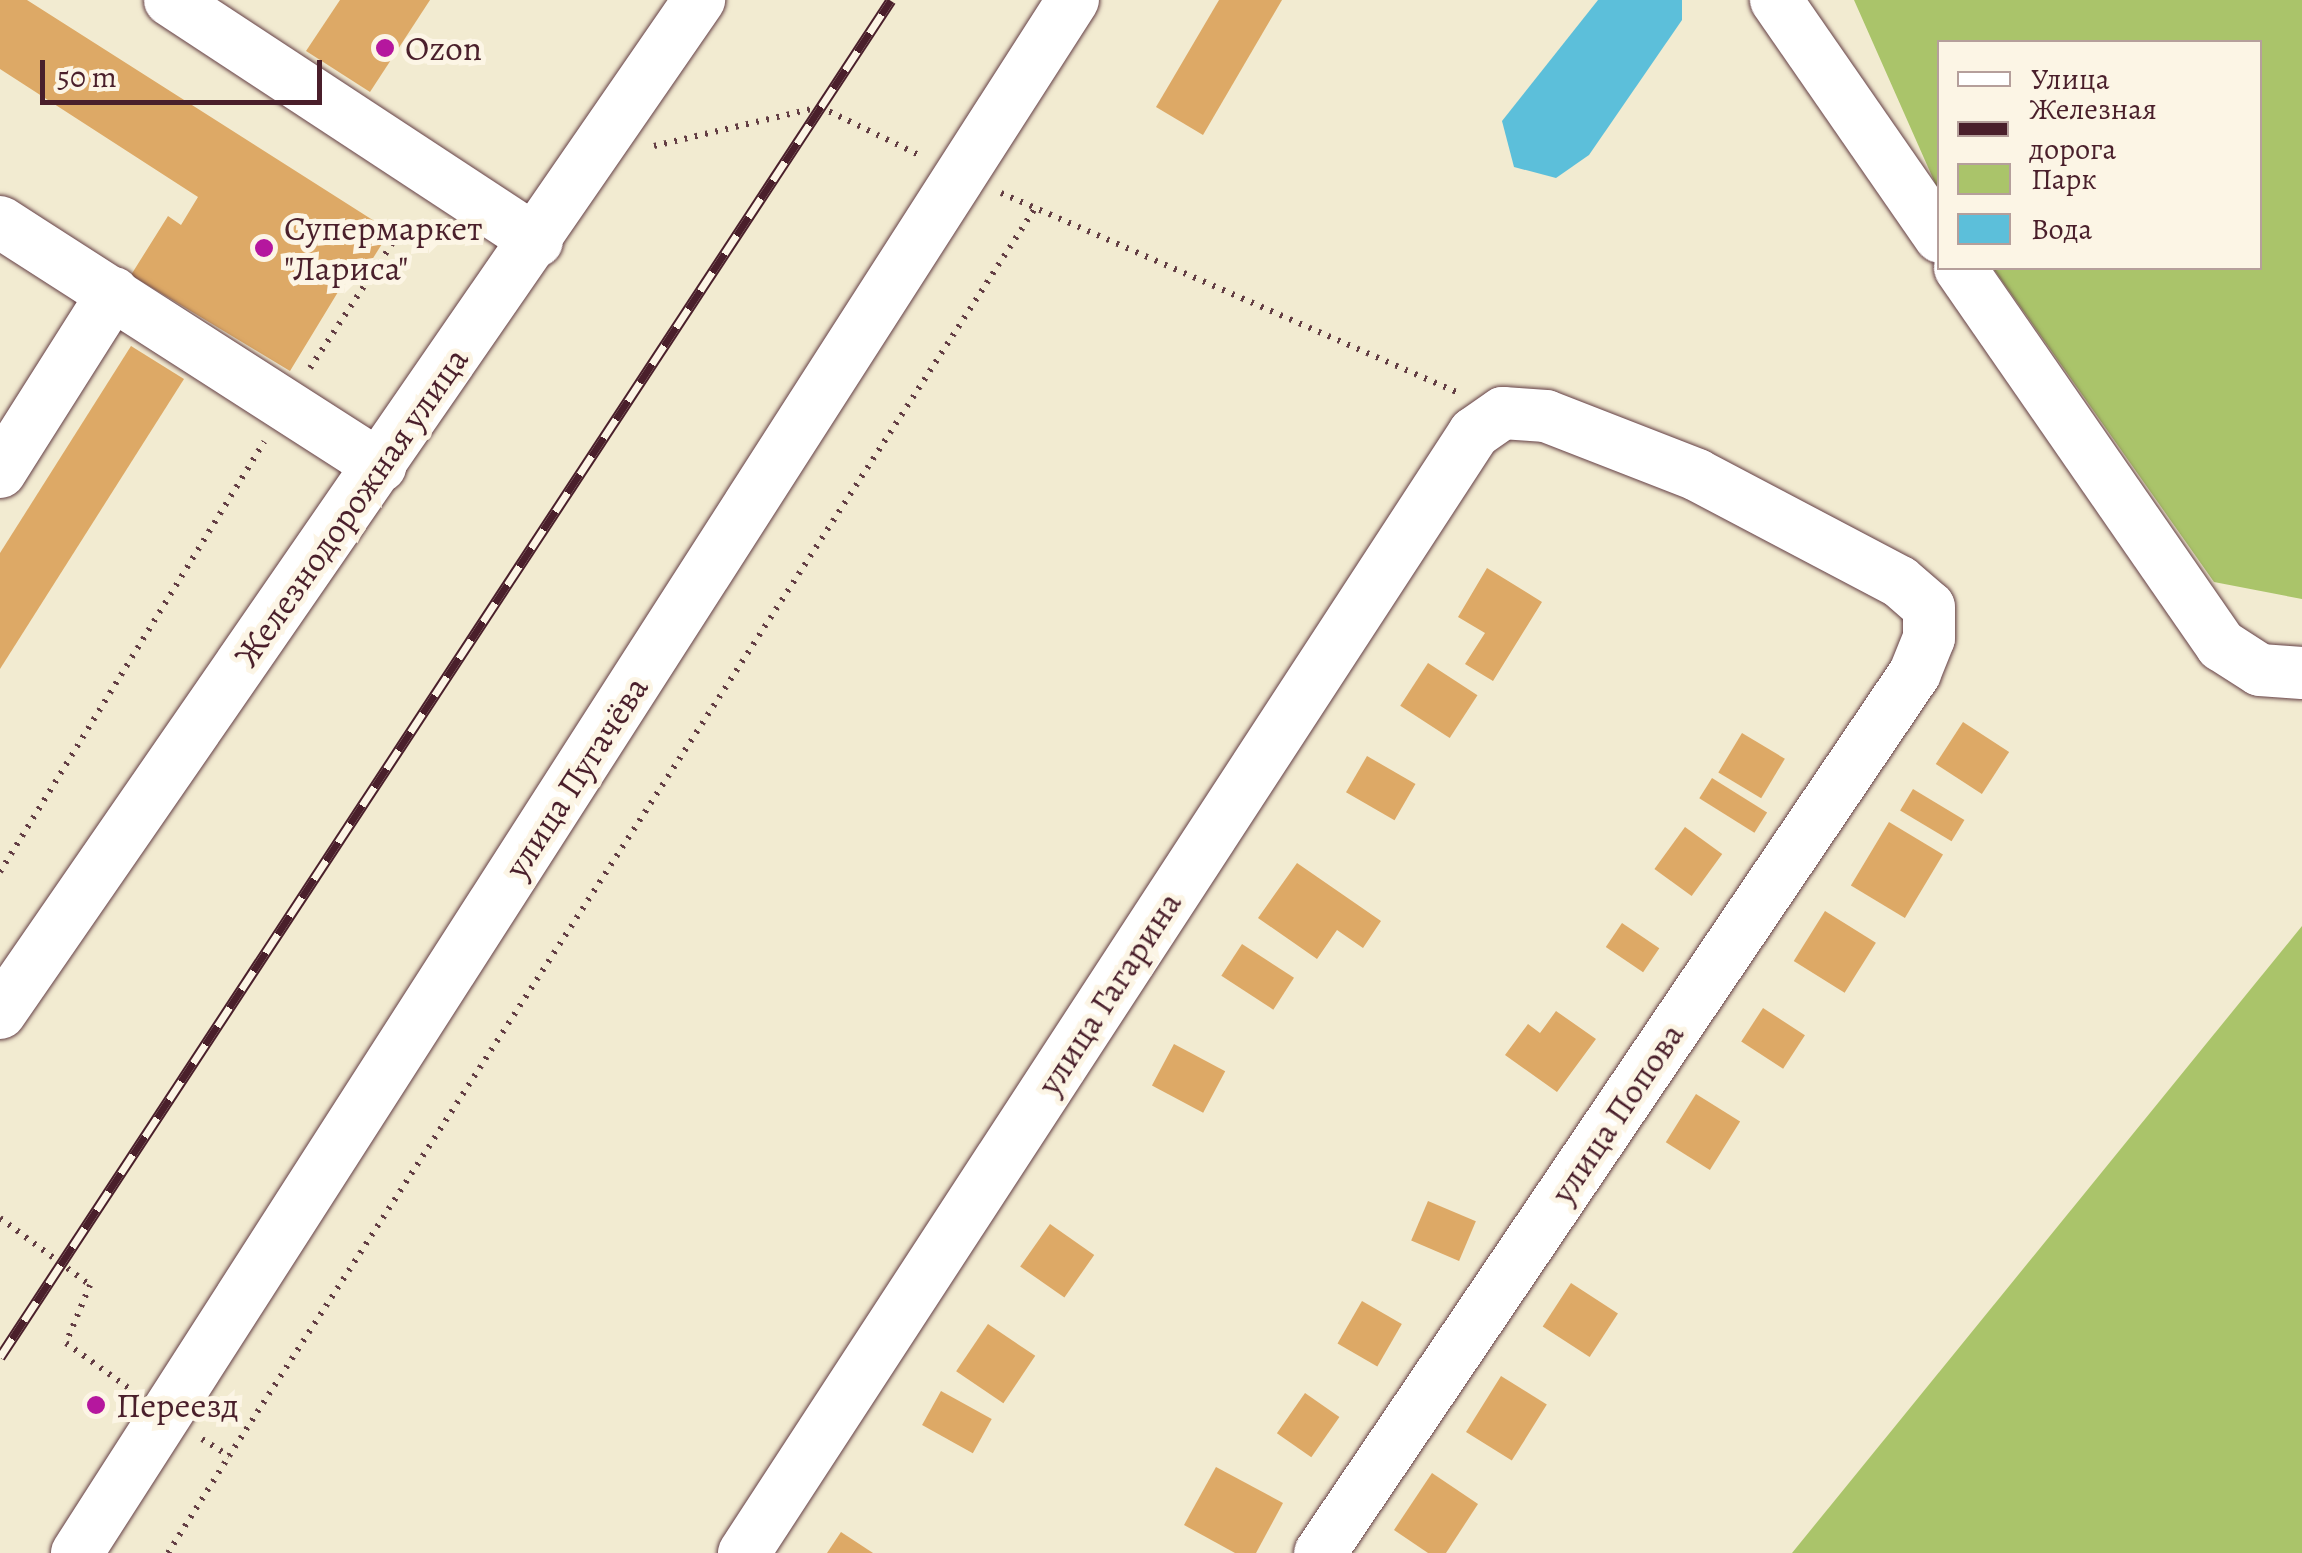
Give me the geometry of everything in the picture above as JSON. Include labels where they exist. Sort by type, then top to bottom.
[{"type":"street","points":[[170,0],[537,241]]},
{"type":"street","name":"Железнодорожная улица","points":[[0,1013],[537,241],[699,0]]},
{"type":"street","name":"улица Пугачёва","points":[[86,1550],[166,1416],[1073,0]]},
{"type":"street","points":[[1776,0],[1937,233]]},
{"type":"street","points":[[0,222],[380,466]]},
{"type":"street","points":[[1961,270],[2221,645],[2260,670],[2302,673]]},
{"type":"street","points":[[0,472],[113,294]]},
{"type":"street","name":"улица Попова","points":[[1320,1553],[1915,673],[1929,638],[1929,607],[1900,582],[1697,475],[1546,416],[1489,423]]},
{"type":"street","name":"улица Гагарина","points":[[744,1553],[1489,423]]},
{"type":"path","points":[[591,161],[820,108],[1489,423]]},
{"type":"path","points":[[168,1553],[1035,208]]},
{"type":"path","points":[[0,872],[287,404],[396,236]]},
{"type":"path","points":[[0,1218],[90,1285],[66,1343],[228,1456]]},
{"type":"green space","points":[[1854,0],[2302,0],[2302,599],[2214,582],[1994,270],[2262,270],[2262,40],[1937,40],[1937,187]]},
{"type":"green space","points":[[2302,926],[2302,1553],[1792,1553]]},
{"type":"water","points":[[1598,0],[1682,0],[1682,20],[1589,155],[1556,178],[1514,167],[1502,121]]},
{"type":"building","points":[[0,0],[27,0],[390,231],[365,271],[355,264],[290,371],[131,275],[168,216],[181,225],[198,197],[0,69]]},
{"type":"building","points":[[340,0],[430,0],[370,92],[306,51]]},
{"type":"building","points":[[1219,0],[1282,0],[1203,135],[1156,107]]},
{"type":"building","points":[[131,346],[184,379],[0,669],[0,553]]},
{"type":"building","points":[[1487,568],[1542,602],[1493,681],[1465,664],[1485,633],[1458,617]]},
{"type":"building","points":[[1428,663],[1477,695],[1450,738],[1400,706]]},
{"type":"building","points":[[1963,722],[2009,752],[1982,794],[1936,764]]},
{"type":"building","points":[[1742,733],[1785,759],[1761,798],[1718,772]]},
{"type":"building","points":[[1367,756],[1415,784],[1394,820],[1346,792]]},
{"type":"building","points":[[1712,778],[1767,812],[1754,833],[1699,798]]},
{"type":"building","points":[[1913,789],[1964,820],[1952,841],[1900,810]]},
{"type":"building","points":[[1889,822],[1943,854],[1905,918],[1851,885]]},
{"type":"building","points":[[1685,827],[1722,854],[1692,896],[1654,869]]},
{"type":"building","points":[[1297,863],[1381,921],[1363,948],[1337,930],[1317,959],[1258,918]]},
{"type":"building","points":[[1825,911],[1876,943],[1845,993],[1794,961]]},
{"type":"building","points":[[1622,923],[1659,948],[1643,972],[1606,947]]},
{"type":"building","points":[[1242,944],[1294,978],[1273,1010],[1221,976]]},
{"type":"building","points":[[1763,1008],[1805,1035],[1783,1069],[1741,1042]]},
{"type":"building","points":[[1556,1011],[1596,1039],[1557,1092],[1505,1055],[1528,1024],[1540,1033]]},
{"type":"building","points":[[1174,1044],[1225,1071],[1203,1113],[1152,1085]]},
{"type":"building","points":[[1696,1094],[1740,1122],[1710,1170],[1666,1142]]},
{"type":"building","points":[[1428,1201],[1476,1221],[1459,1261],[1411,1241]]},
{"type":"building","points":[[1050,1224],[1094,1255],[1064,1298],[1020,1267]]},
{"type":"building","points":[[1571,1283],[1618,1313],[1590,1357],[1543,1327]]},
{"type":"building","points":[[1362,1301],[1402,1324],[1377,1366],[1338,1343]]},
{"type":"building","points":[[988,1324],[1035,1356],[1003,1403],[956,1371]]},
{"type":"building","points":[[1501,1376],[1547,1405],[1512,1461],[1466,1432]]},
{"type":"building","points":[[941,1391],[992,1419],[973,1453],[922,1425]]},
{"type":"building","points":[[1305,1393],[1339,1417],[1311,1457],[1277,1433]]},
{"type":"building","points":[[1216,1467],[1283,1503],[1256,1553],[1235,1553],[1184,1525]]},
{"type":"building","points":[[1432,1473],[1478,1504],[1446,1553],[1428,1553],[1394,1530]]},
{"type":"building","points":[[841,1532],[873,1553],[827,1553]]},
{"type":"railway","points":[[0,1357],[891,0]]},
{"type":"place","name":"Ozon","points":[[385,48]]},
{"type":"place","name":"Супермаркет \"Лариса\"","points":[[264,248]]},
{"type":"place","name":"Переезд","points":[[96,1405]]}]
